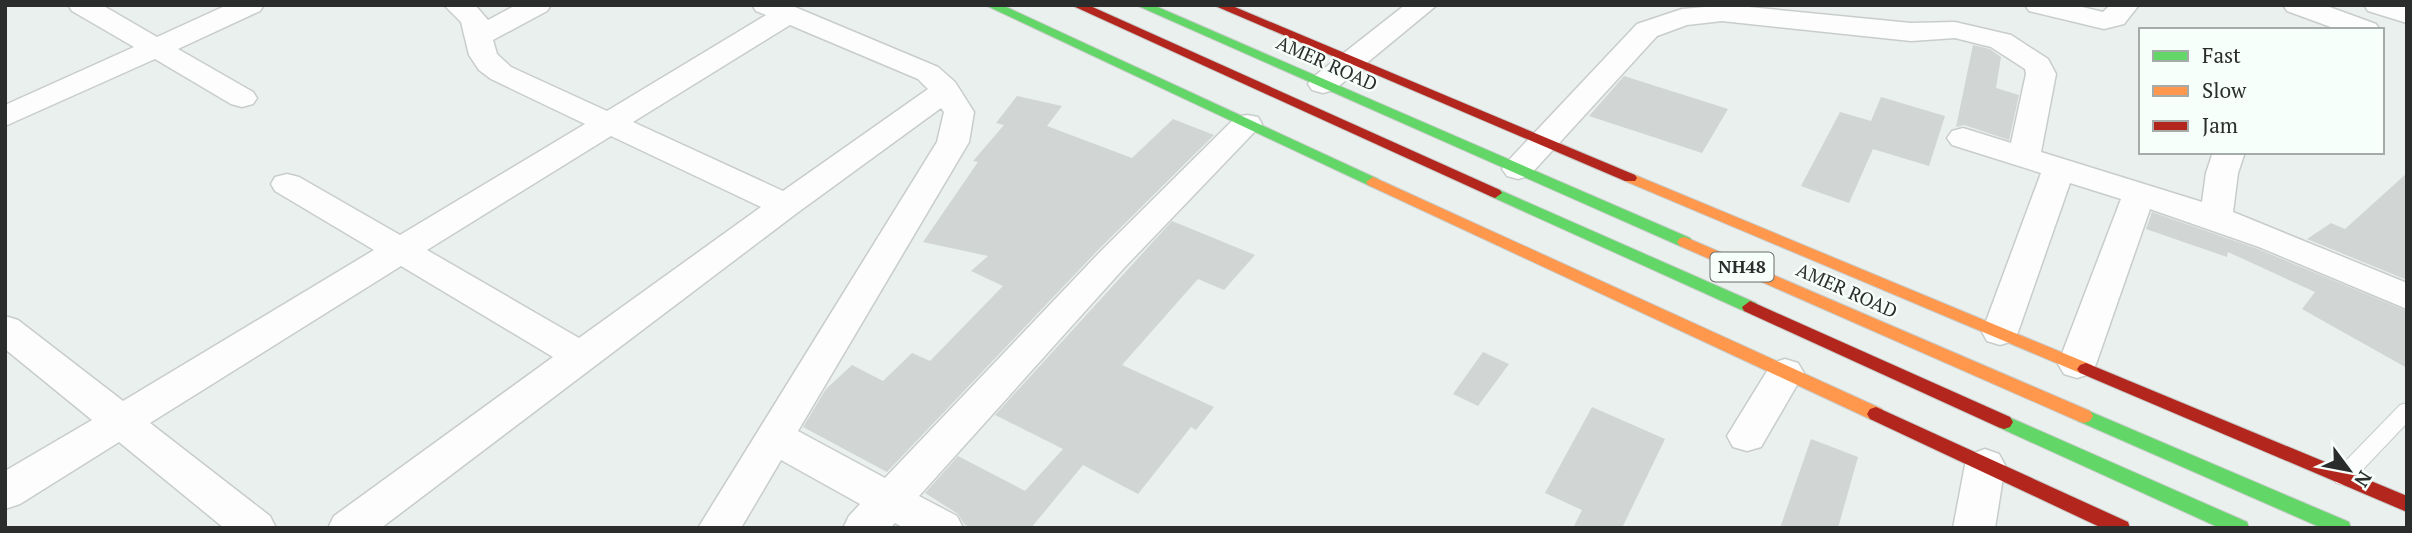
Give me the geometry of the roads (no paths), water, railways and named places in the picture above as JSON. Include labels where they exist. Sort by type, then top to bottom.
[{"type":"main road","points":[[991,5],[2122,528]]},
{"type":"main road","name":"NH48","points":[[1077,5],[2181,509],[2239,528]]},
{"type":"main road","name":"AMER ROAD","points":[[1142,5],[2343,528]]},
{"type":"main road","points":[[1219,5],[2407,504]]},
{"type":"street","points":[[82,5],[242,98]]},
{"type":"street","points":[[5,117],[250,5]]},
{"type":"street","points":[[458,5],[472,14],[477,26],[480,52],[488,65],[785,205]]},
{"type":"street","points":[[478,37],[537,5]]},
{"type":"street","points":[[1323,84],[1423,5]]},
{"type":"street","points":[[2039,5],[2104,21],[2114,18],[2125,5]]},
{"type":"street","points":[[2297,5],[2360,28]]},
{"type":"street","points":[[2378,5],[2394,30]]},
{"type":"street","points":[[5,492],[610,123],[777,10],[928,73],[944,88],[959,111],[953,142],[719,528]]},
{"type":"street","points":[[1518,169],[1647,30],[1682,17],[1723,13],[1911,32],[1955,30],[1986,35],[2001,41],[2032,60],[2038,65],[2041,74],[2024,158]]},
{"type":"street","points":[[349,528],[785,205],[936,98],[944,88]]},
{"type":"street","points":[[878,514],[1112,260],[1247,124]]},
{"type":"street","points":[[1963,138],[2216,218],[2407,297]]},
{"type":"street","points":[[2216,218],[2222,173],[2228,154]]},
{"type":"street","points":[[2000,332],[2059,169]]},
{"type":"street","points":[[286,184],[581,356]]},
{"type":"street","points":[[2077,364],[2139,194]]},
{"type":"street","points":[[5,329],[255,528]]},
{"type":"street","points":[[1747,436],[1785,373]]},
{"type":"street","points":[[774,437],[878,514],[942,528]]},
{"type":"street","points":[[1974,528],[1985,465]]},
{"type":"lane","points":[[2343,477],[2407,410]]}]
